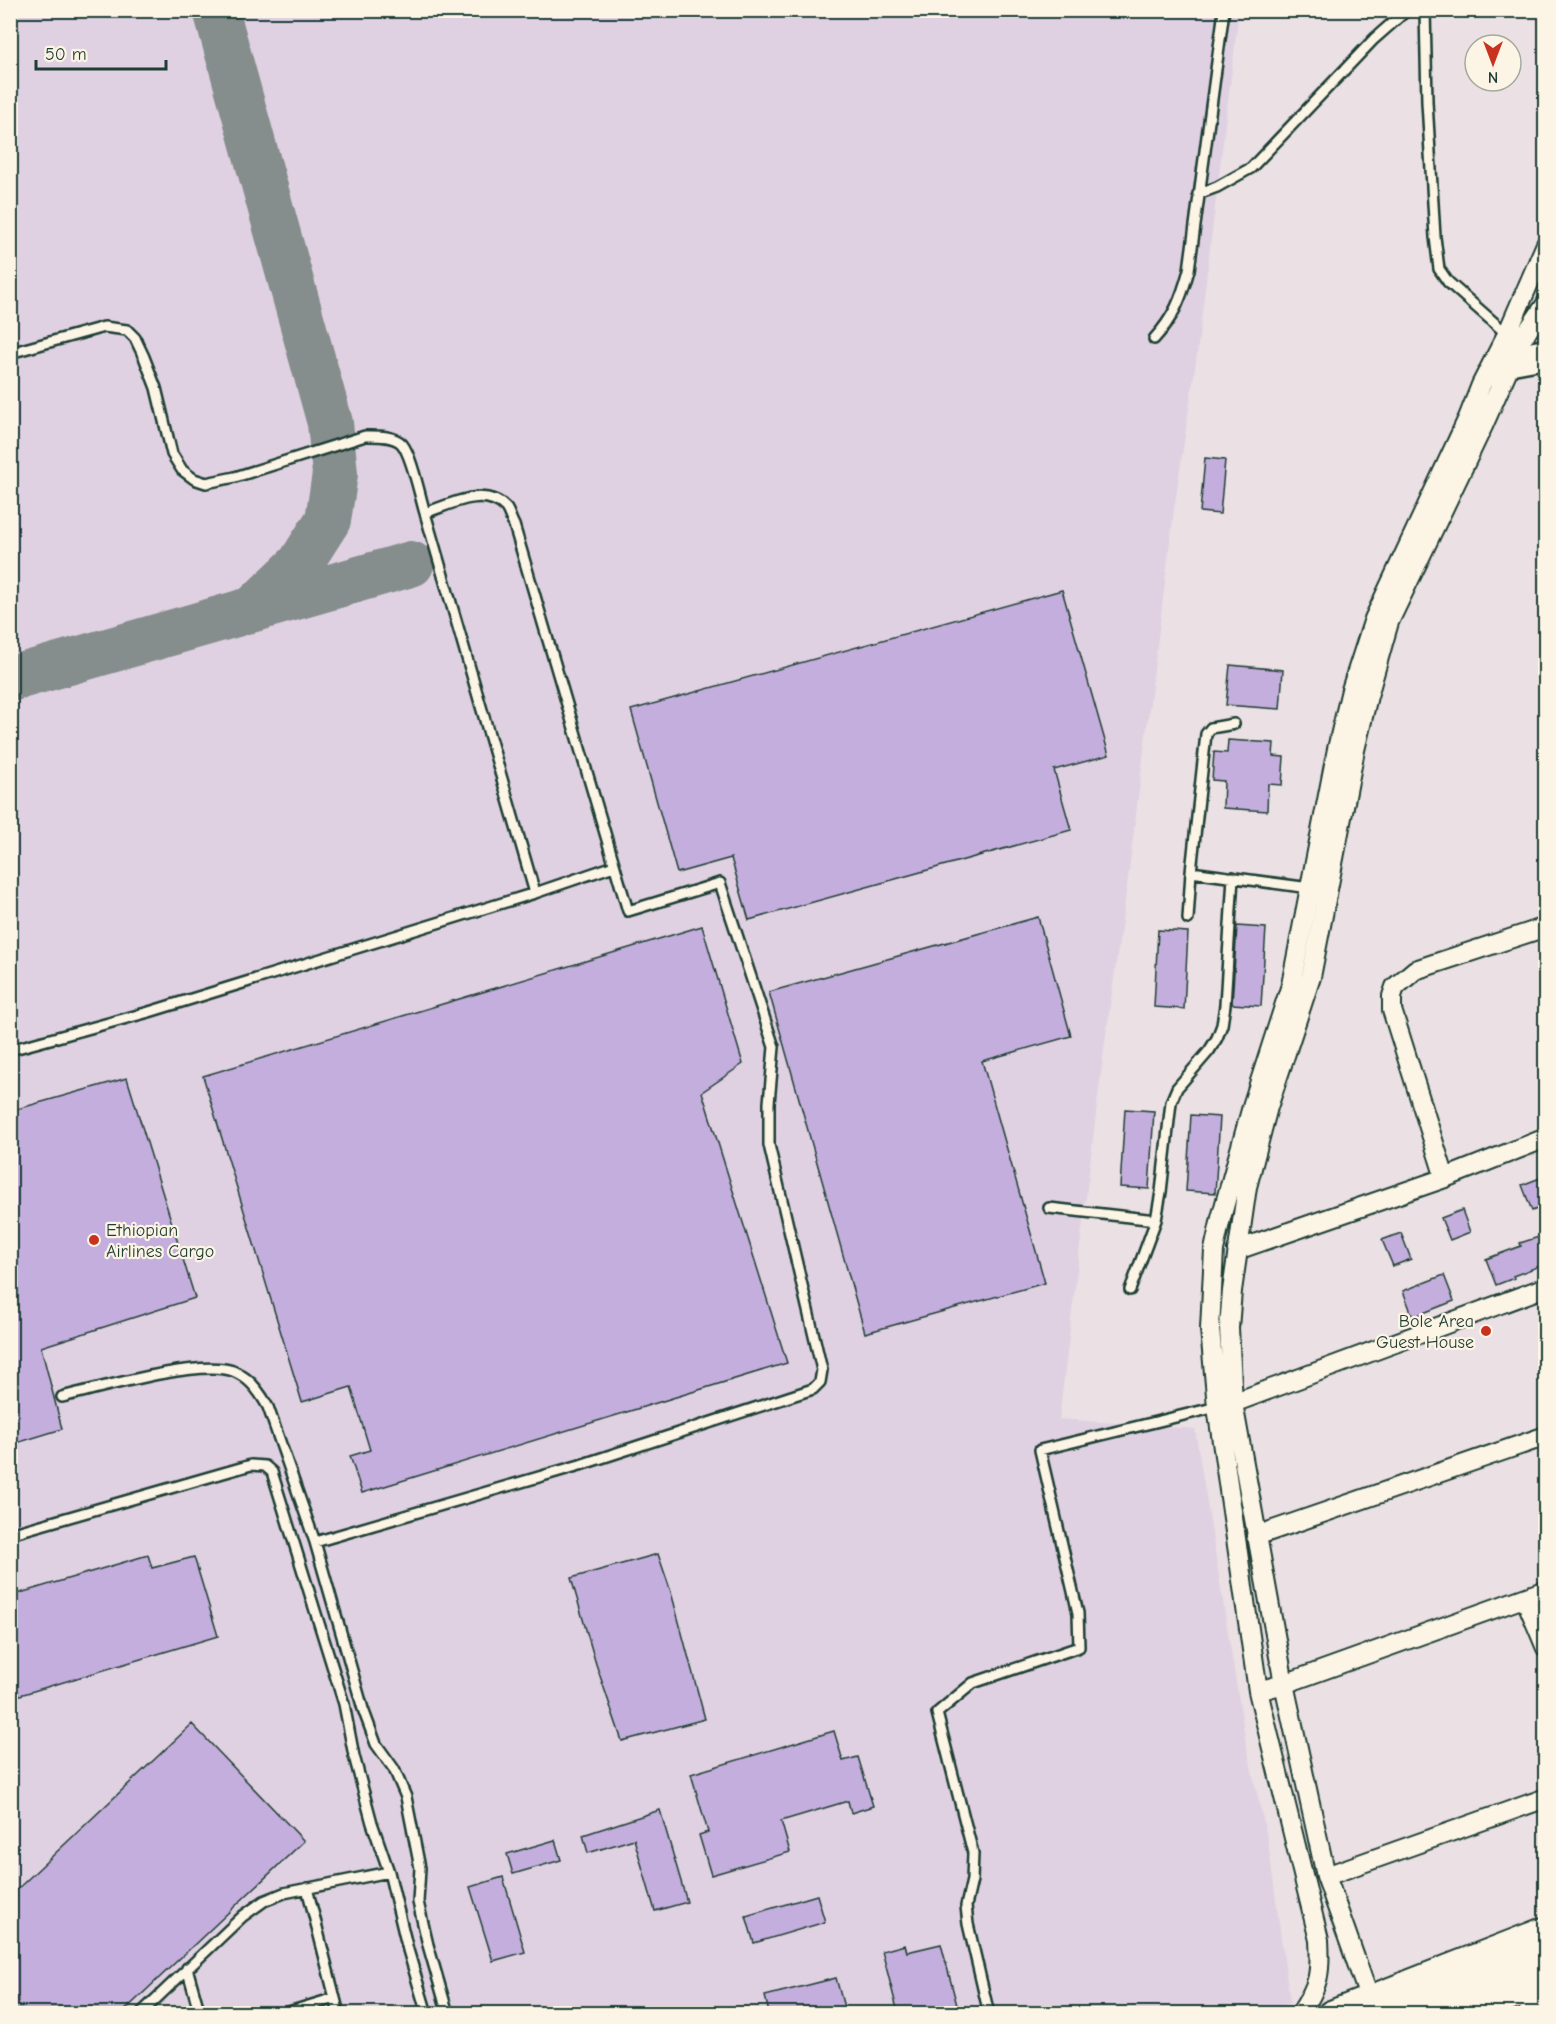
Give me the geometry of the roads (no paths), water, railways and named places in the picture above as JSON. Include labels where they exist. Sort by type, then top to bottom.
[{"type":"highway","points":[[1377,2004],[1545,1953]]},
{"type":"highway","points":[[1461,2013],[1545,1980]]},
{"type":"main road","points":[[1510,347],[1545,354]]},
{"type":"street","points":[[1300,2013],[1314,1993],[1321,1968],[1319,1940],[1258,1691],[1225,1405],[1237,1250],[1247,1187],[1268,1107],[1311,976],[1355,750],[1389,622],[1510,347],[1545,244]]},
{"type":"street","points":[[1377,2004],[1326,1876],[1284,1684],[1256,1536],[1225,1405],[1210,1329],[1214,1250],[1253,1103],[1291,985],[1337,749],[1351,690],[1374,619],[1468,418],[1481,385],[1510,347],[1520,342],[1545,304]]},
{"type":"street","points":[[1445,1179],[1392,1010],[1392,996],[1395,987],[1415,970],[1545,927]]},
{"type":"street","points":[[1237,1250],[1445,1179],[1545,1138]]},
{"type":"street","points":[[1225,1405],[1545,1287]]},
{"type":"street","points":[[1256,1536],[1545,1436]]},
{"type":"street","points":[[1258,1691],[1284,1684],[1545,1590]]},
{"type":"street","points":[[1525,1598],[1545,1648]]},
{"type":"street","points":[[1326,1876],[1545,1798]]},
{"type":"street","points":[[1377,2004],[1476,1949],[1545,1917]]},
{"type":"street","points":[[1331,2013],[1377,2004],[1545,1930]]},
{"type":"street","points":[[1533,2013],[1545,2008]]},
{"type":"lane","points":[[1154,339],[1169,322],[1182,296],[1189,270],[1224,10]]},
{"type":"lane","points":[[1198,194],[1217,187],[1251,168],[1374,39],[1407,10]]},
{"type":"lane","points":[[1425,10],[1427,102],[1439,269],[1448,282],[1510,347]]},
{"type":"lane","points":[[10,353],[104,327],[128,330],[135,338],[156,388],[172,454],[182,470],[194,479],[206,483],[235,477],[365,436],[382,436],[401,443],[408,455],[535,893]]},
{"type":"lane","points":[[315,1542],[580,1465],[813,1389],[820,1382],[822,1370],[770,1145],[769,1103],[774,1047],[720,883],[628,911],[514,525],[506,508],[490,498],[467,498],[425,513]]},
{"type":"lane","points":[[1188,919],[1206,734],[1211,728],[1234,724]]},
{"type":"lane","points":[[10,1050],[149,1012],[535,893],[614,866]]},
{"type":"lane","points":[[1191,872],[1310,888]]},
{"type":"lane","points":[[1130,1290],[1156,1220],[1171,1102],[1176,1088],[1209,1051],[1222,1025],[1233,877]]},
{"type":"lane","points":[[1049,1208],[1156,1220]]},
{"type":"lane","points":[[62,1397],[188,1370],[217,1368],[234,1371],[261,1394],[268,1407],[315,1542],[363,1709],[376,1744],[394,1768],[406,1797],[420,1868],[418,1902],[448,2013]]},
{"type":"lane","points":[[989,2013],[968,1924],[966,1906],[972,1880],[973,1853],[937,1713],[973,1683],[1079,1647],[1078,1613],[1040,1450],[1225,1405]]},
{"type":"lane","points":[[10,1534],[233,1470],[265,1466],[272,1472],[344,1704],[354,1756],[372,1823],[389,1872],[408,1950],[427,2013]]},
{"type":"lane","points":[[140,2013],[243,1916],[264,1901],[284,1893],[389,1872]]},
{"type":"lane","points":[[307,1888],[339,2013]]},
{"type":"lane","points":[[187,1968],[200,2013]]},
{"type":"lane","points":[[282,2013],[335,1998]]},
{"type":"place","name":"Ethiopian Airlines Cargo","points":[[94,1240]]},
{"type":"place","name":"Bole Area Guest House","points":[[1486,1331]]}]
